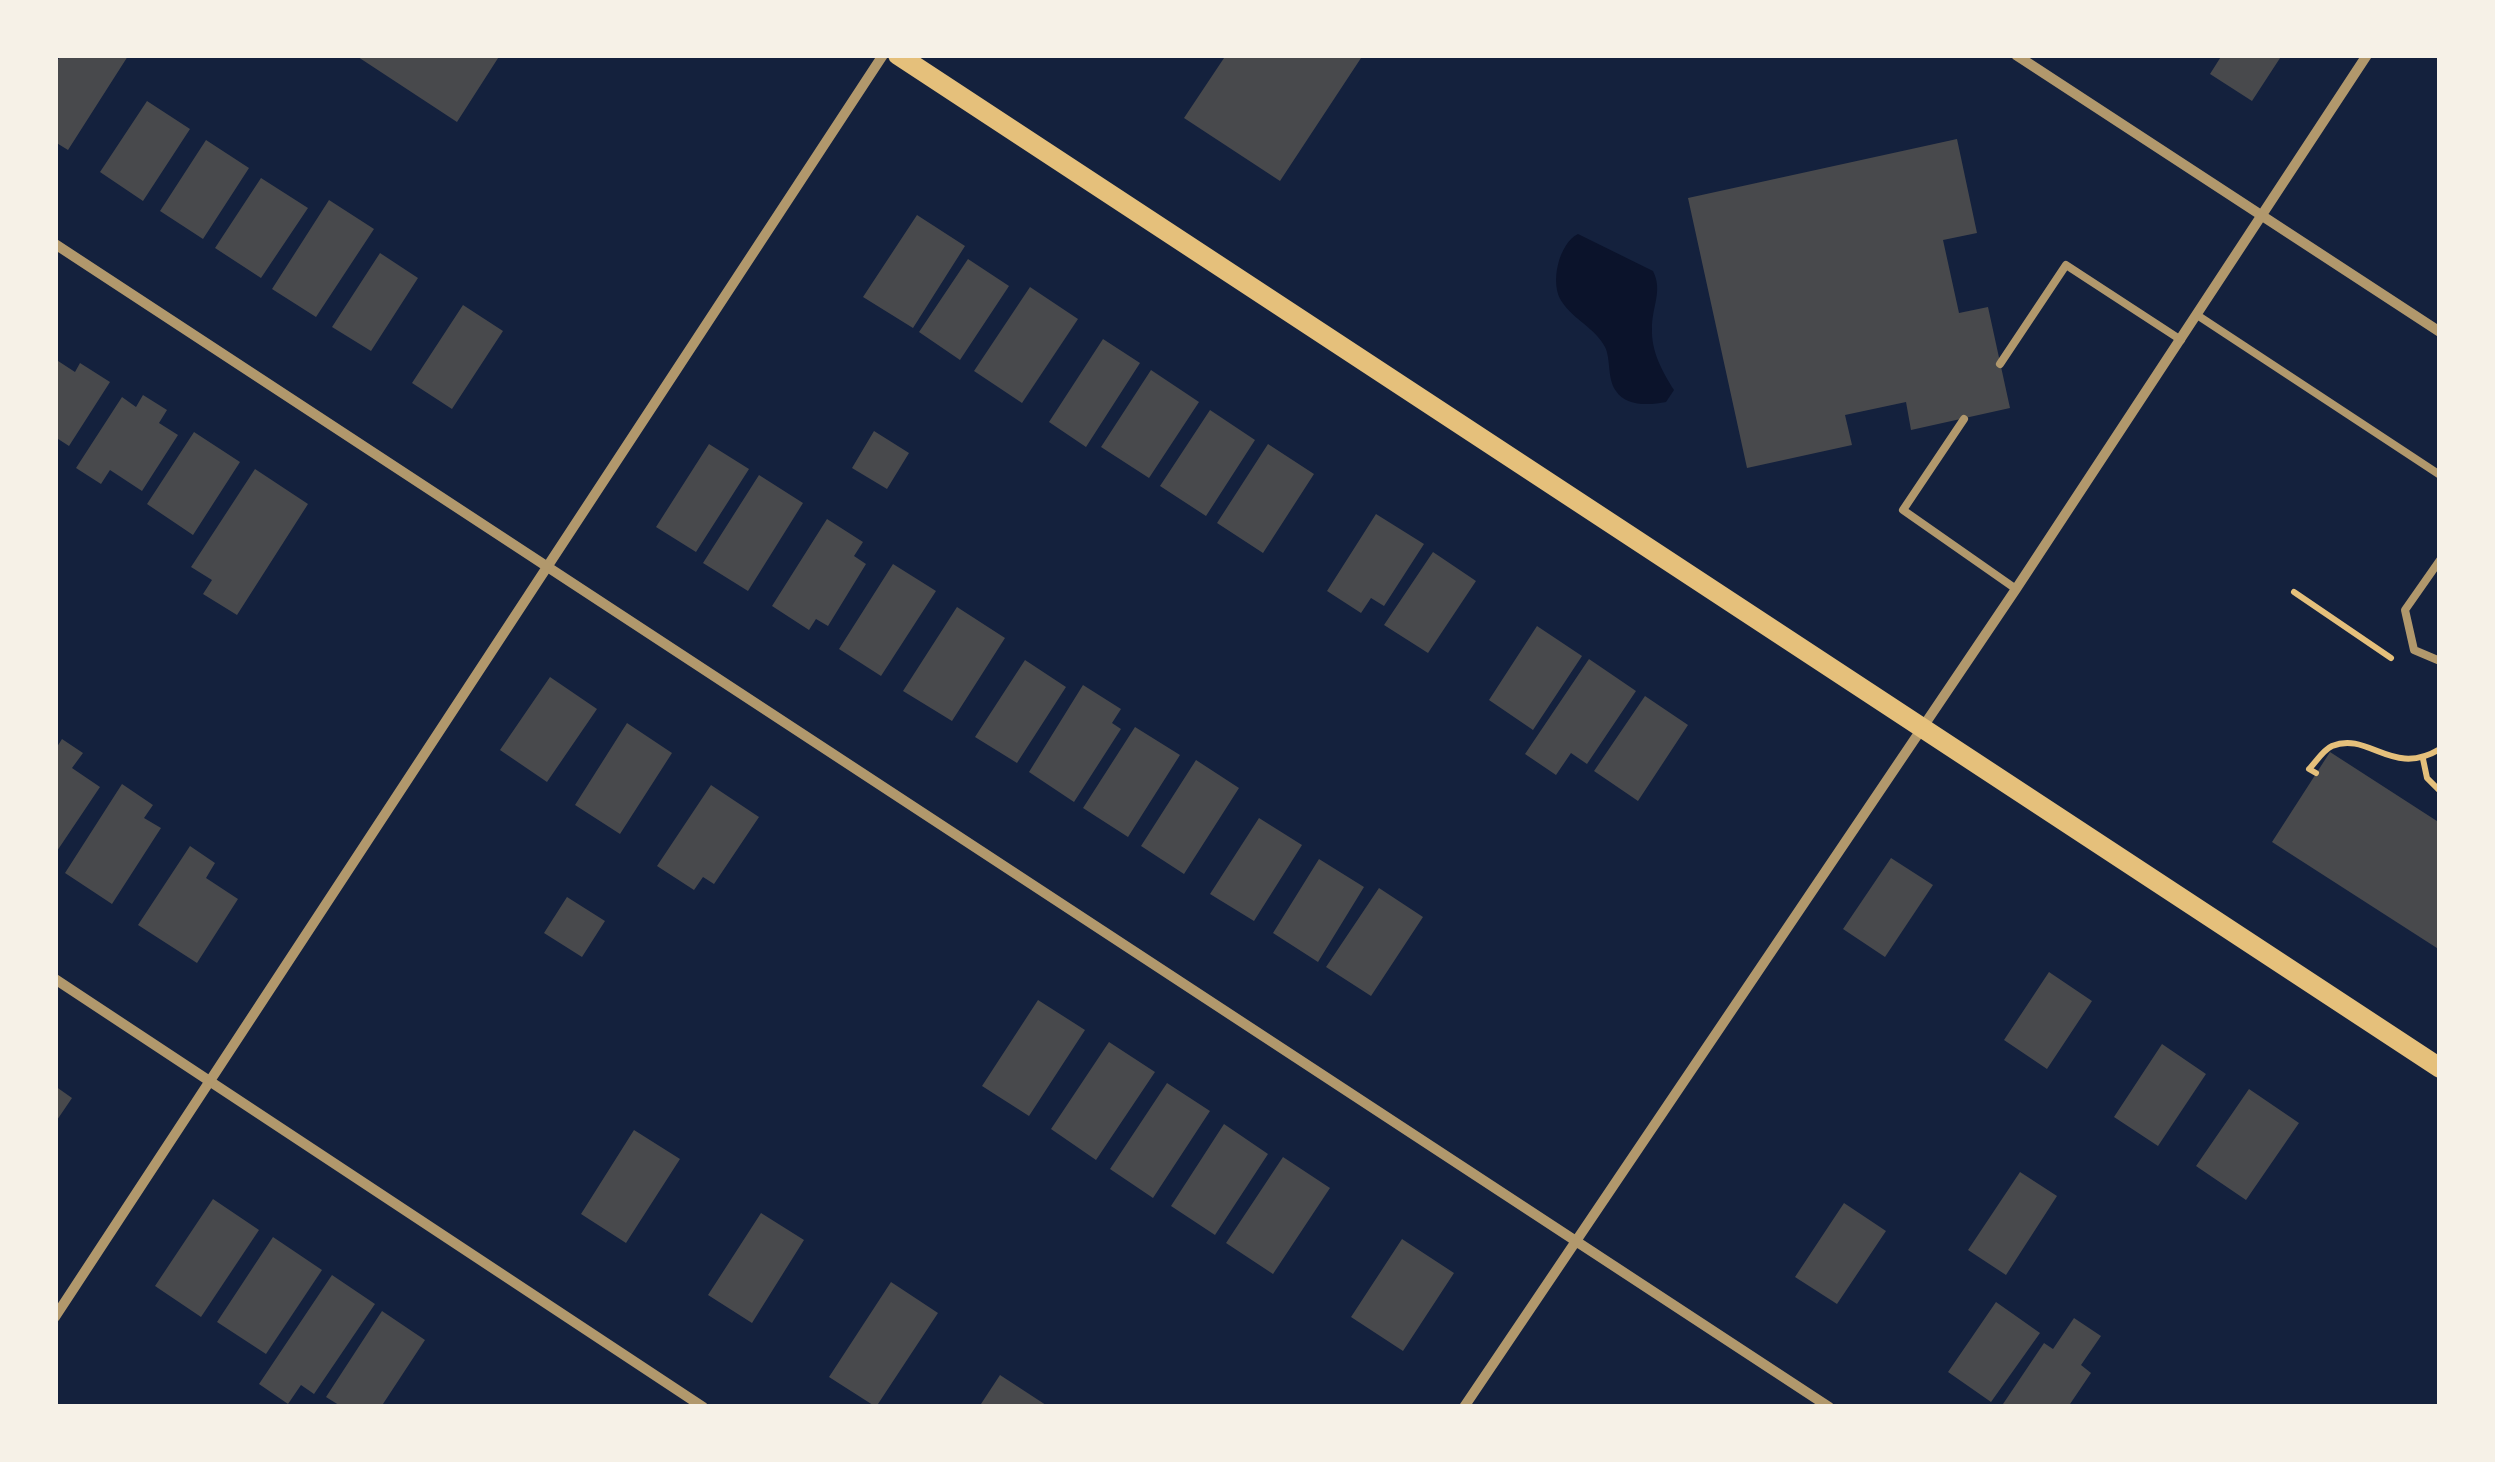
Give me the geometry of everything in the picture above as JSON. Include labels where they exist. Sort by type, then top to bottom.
[{"type":"main road","points":[[898,55],[2440,1068]]},
{"type":"street","points":[[55,1317],[882,55]]},
{"type":"street","points":[[2016,55],[2440,332]]},
{"type":"street","points":[[1464,1407],[2016,589],[2368,55]]},
{"type":"street","points":[[55,244],[1829,1407]]},
{"type":"street","points":[[55,978],[704,1407]]},
{"type":"lane","points":[[2000,364],[2066,266],[2180,340]]},
{"type":"lane","points":[[2197,315],[2440,475]]},
{"type":"lane","points":[[1964,419],[1903,510],[2016,589]]},
{"type":"lane","points":[[2440,560],[2405,610],[2414,650],[2440,661]]},
{"type":"path","points":[[2294,592],[2399,664]]},
{"type":"path","points":[[2316,774],[2309,769],[2329,746],[2351,743],[2401,760],[2422,759],[2440,749]]},
{"type":"path","points":[[2422,759],[2427,778],[2440,791]]},
{"type":"water","points":[[1578,234],[1653,271],[1657,285],[1653,345],[1674,390],[1666,402],[1639,404],[1620,396],[1611,381],[1605,347],[1562,302],[1556,285],[1558,265],[1566,246]]},
{"type":"building","points":[[61,55],[128,56],[68,150],[55,142],[55,64]]},
{"type":"building","points":[[355,55],[500,55],[457,122]]},
{"type":"building","points":[[1226,55],[1363,55],[1280,181],[1184,118]]},
{"type":"building","points":[[2222,55],[2282,55],[2252,101],[2210,74]]},
{"type":"building","points":[[147,101],[190,129],[143,201],[100,172]]},
{"type":"building","points":[[1957,139],[1977,233],[1943,240],[1959,313],[1988,307],[2010,408],[1911,430],[1906,402],[1845,415],[1852,445],[1747,468],[1688,198]]},
{"type":"building","points":[[206,140],[249,168],[203,239],[160,211]]},
{"type":"building","points":[[261,178],[308,208],[261,278],[215,248]]},
{"type":"building","points":[[329,200],[374,229],[316,317],[272,289]]},
{"type":"building","points":[[917,215],[965,246],[913,328],[863,297]]},
{"type":"building","points":[[380,253],[418,278],[371,351],[332,327]]},
{"type":"building","points":[[968,259],[1009,286],[960,360],[919,332]]},
{"type":"building","points":[[1030,287],[1078,319],[1022,403],[974,371]]},
{"type":"building","points":[[463,305],[503,331],[452,409],[412,383]]},
{"type":"building","points":[[1103,339],[1140,363],[1086,447],[1049,422]]},
{"type":"building","points":[[55,359],[75,372],[80,363],[110,382],[69,446],[55,437]]},
{"type":"building","points":[[1151,370],[1199,402],[1149,478],[1101,447]]},
{"type":"building","points":[[143,395],[167,410],[159,423],[178,435],[142,491],[110,470],[101,484],[76,468],[122,397],[136,407]]},
{"type":"building","points":[[1210,410],[1255,440],[1206,516],[1160,486]]},
{"type":"building","points":[[874,431],[909,453],[887,489],[852,468]]},
{"type":"building","points":[[194,432],[240,462],[193,535],[147,504]]},
{"type":"building","points":[[709,444],[749,469],[696,552],[656,527]]},
{"type":"building","points":[[1268,444],[1314,474],[1263,553],[1217,523]]},
{"type":"building","points":[[255,469],[308,504],[237,615],[203,594],[212,580],[191,567]]},
{"type":"building","points":[[759,475],[803,503],[748,591],[703,563]]},
{"type":"building","points":[[1376,514],[1424,544],[1384,606],[1371,598],[1361,613],[1327,591]]},
{"type":"building","points":[[827,519],[863,542],[854,556],[866,564],[828,626],[816,619],[809,630],[772,606]]},
{"type":"building","points":[[1433,552],[1476,581],[1428,653],[1384,625]]},
{"type":"building","points":[[893,564],[936,591],[881,676],[839,649]]},
{"type":"building","points":[[957,607],[1005,638],[952,721],[903,691]]},
{"type":"building","points":[[1537,626],[1582,656],[1533,730],[1489,700]]},
{"type":"building","points":[[1589,659],[1636,691],[1587,764],[1571,753],[1556,775],[1525,754]]},
{"type":"building","points":[[1025,660],[1066,687],[1017,763],[975,737]]},
{"type":"building","points":[[550,677],[597,709],[547,782],[500,750]]},
{"type":"building","points":[[1083,685],[1121,709],[1112,723],[1121,729],[1074,802],[1029,772]]},
{"type":"building","points":[[1645,696],[1688,725],[1638,801],[1594,771]]},
{"type":"building","points":[[627,723],[672,753],[620,834],[575,805]]},
{"type":"building","points":[[1135,727],[1180,755],[1128,837],[1083,808]]},
{"type":"building","points":[[62,739],[83,753],[72,768],[100,787],[55,854],[55,750]]},
{"type":"building","points":[[2330,752],[2440,823],[2440,950],[2272,842]]},
{"type":"building","points":[[1196,760],[1239,788],[1184,874],[1141,846]]},
{"type":"building","points":[[122,784],[153,805],[144,818],[161,828],[112,904],[65,873]]},
{"type":"building","points":[[711,785],[759,817],[714,884],[703,877],[694,890],[657,866]]},
{"type":"building","points":[[1259,818],[1302,845],[1254,921],[1210,894]]},
{"type":"building","points":[[190,846],[215,863],[206,878],[238,899],[197,963],[138,925]]},
{"type":"building","points":[[1891,858],[1933,885],[1885,957],[1843,929]]},
{"type":"building","points":[[1319,859],[1364,887],[1318,962],[1273,933]]},
{"type":"building","points":[[1379,888],[1423,917],[1371,996],[1326,967]]},
{"type":"building","points":[[567,897],[605,921],[582,957],[544,933]]},
{"type":"building","points":[[2049,972],[2092,1001],[2047,1069],[2004,1040]]},
{"type":"building","points":[[1038,1000],[1085,1030],[1029,1116],[982,1086]]},
{"type":"building","points":[[1109,1042],[1155,1072],[1096,1160],[1051,1129]]},
{"type":"building","points":[[2162,1044],[2206,1074],[2158,1146],[2114,1117]]},
{"type":"building","points":[[1167,1083],[1210,1111],[1153,1198],[1110,1169]]},
{"type":"building","points":[[55,1086],[72,1098],[55,1123]]},
{"type":"building","points":[[2249,1089],[2299,1123],[2246,1200],[2196,1166]]},
{"type":"building","points":[[1224,1124],[1268,1154],[1215,1235],[1171,1206]]},
{"type":"building","points":[[634,1130],[680,1159],[626,1243],[581,1214]]},
{"type":"building","points":[[1283,1157],[1330,1188],[1273,1274],[1226,1243]]},
{"type":"building","points":[[2020,1172],[2057,1196],[2006,1275],[1968,1250]]},
{"type":"building","points":[[213,1199],[259,1230],[201,1317],[155,1286]]},
{"type":"building","points":[[1844,1203],[1886,1231],[1837,1304],[1795,1277]]},
{"type":"building","points":[[761,1213],[804,1240],[752,1323],[708,1295]]},
{"type":"building","points":[[273,1237],[322,1270],[266,1354],[217,1322]]},
{"type":"building","points":[[1402,1239],[1454,1273],[1403,1351],[1351,1317]]},
{"type":"building","points":[[332,1275],[375,1304],[314,1394],[301,1385],[288,1404],[259,1384]]},
{"type":"building","points":[[891,1282],[938,1313],[876,1407],[829,1377]]},
{"type":"building","points":[[1996,1302],[2040,1333],[1991,1402],[1948,1372]]},
{"type":"building","points":[[382,1311],[425,1340],[381,1407],[342,1407],[326,1397]]},
{"type":"building","points":[[2074,1318],[2101,1336],[2081,1365],[2091,1373],[2068,1407],[2001,1407],[2044,1343],[2053,1349]]},
{"type":"building","points":[[1000,1375],[1049,1407],[979,1407]]}]
